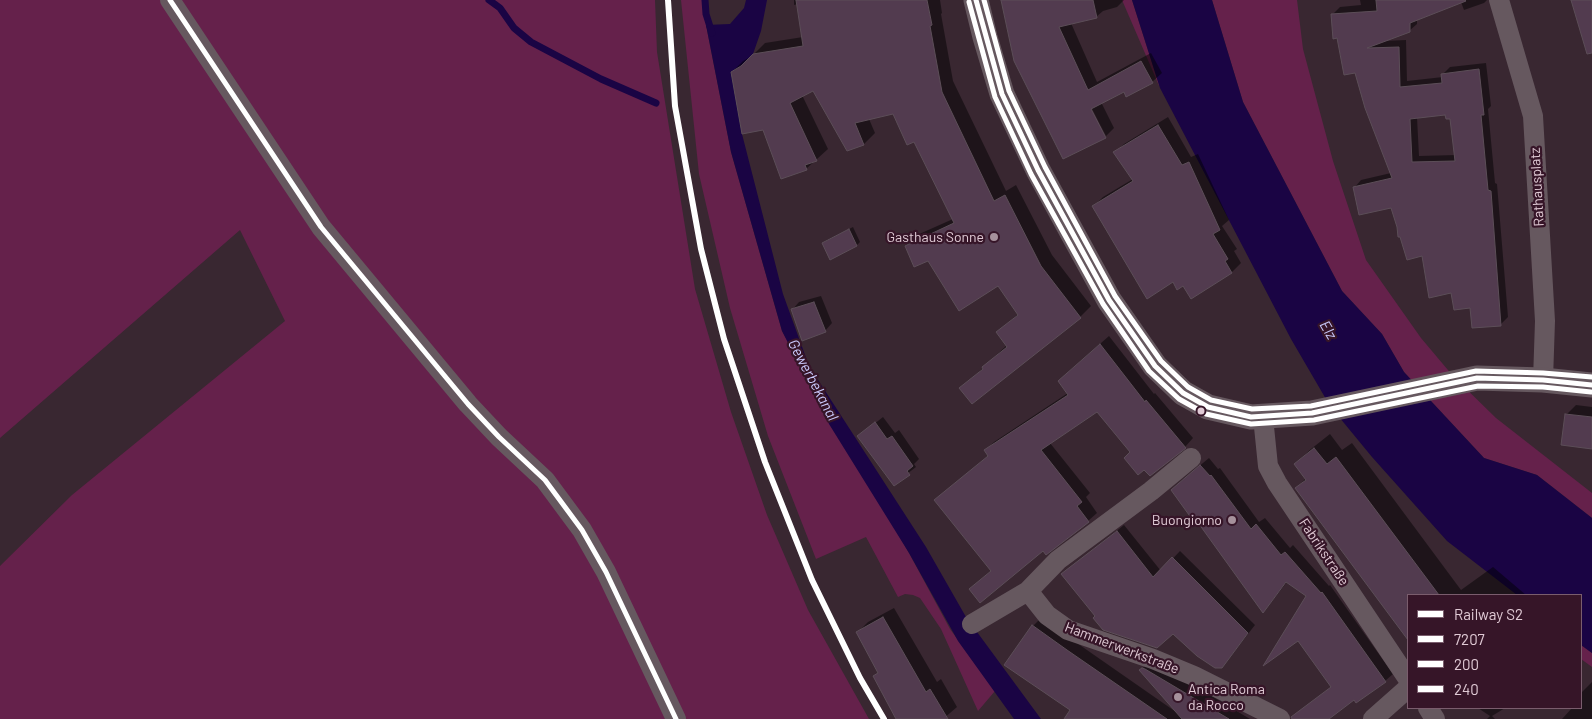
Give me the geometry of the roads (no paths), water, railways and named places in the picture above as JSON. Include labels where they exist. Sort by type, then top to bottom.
[{"type":"street","points":[[170,0],[322,226],[468,404],[499,438],[545,480],[582,530],[610,581],[676,719]]},
{"type":"street","points":[[976,0],[999,85],[1014,122],[1038,170],[1110,300],[1156,366],[1184,392],[1208,407],[1251,417],[1263,417],[1327,410],[1477,378],[1543,380],[1592,385]]},
{"type":"street","name":"Rathausplatz","points":[[1499,0],[1533,116],[1545,321],[1543,380]]},
{"type":"street","name":"Fabrikstraße","points":[[1263,417],[1268,466],[1407,677]]},
{"type":"street","points":[[972,624],[1028,591],[1058,560],[1151,491],[1191,458]]},
{"type":"street","name":"Hammerwerkstraße","points":[[1028,591],[1047,615],[1068,630],[1152,659],[1194,676],[1280,719]]},
{"type":"street","points":[[1373,719],[1407,689]]},
{"type":"water","points":[[746,0],[767,0],[761,31],[753,54],[741,66],[731,72],[742,134],[783,294],[809,366],[926,547],[966,617],[1041,719],[1014,719],[958,641],[909,553],[829,424],[782,331],[731,152],[706,25],[730,24],[744,8]]},
{"type":"water","name":"Elz","points":[[1132,0],[1212,0],[1243,102],[1342,291],[1382,334],[1404,372],[1484,458],[1537,475],[1592,518],[1592,653],[1582,646],[1582,594],[1516,594],[1447,541],[1372,457],[1330,406],[1291,339],[1160,88]]},
{"type":"waterway","points":[[489,0],[500,8],[514,28],[531,42],[601,79],[656,103]]},
{"type":"waterway","name":"Gewerbekanal","points":[[705,0],[706,14],[712,33]]},
{"type":"rail line","name":"S2","points":[[668,0],[675,106],[701,249],[724,339],[765,462],[812,580],[860,678],[884,719]]},
{"type":"place","name":"Gasthaus Sonne","points":[[994,237]]},
{"type":"place","name":"Buongiorno","points":[[1232,520]]},
{"type":"place","name":"Antica Roma da Rocco","points":[[1178,697]]}]
